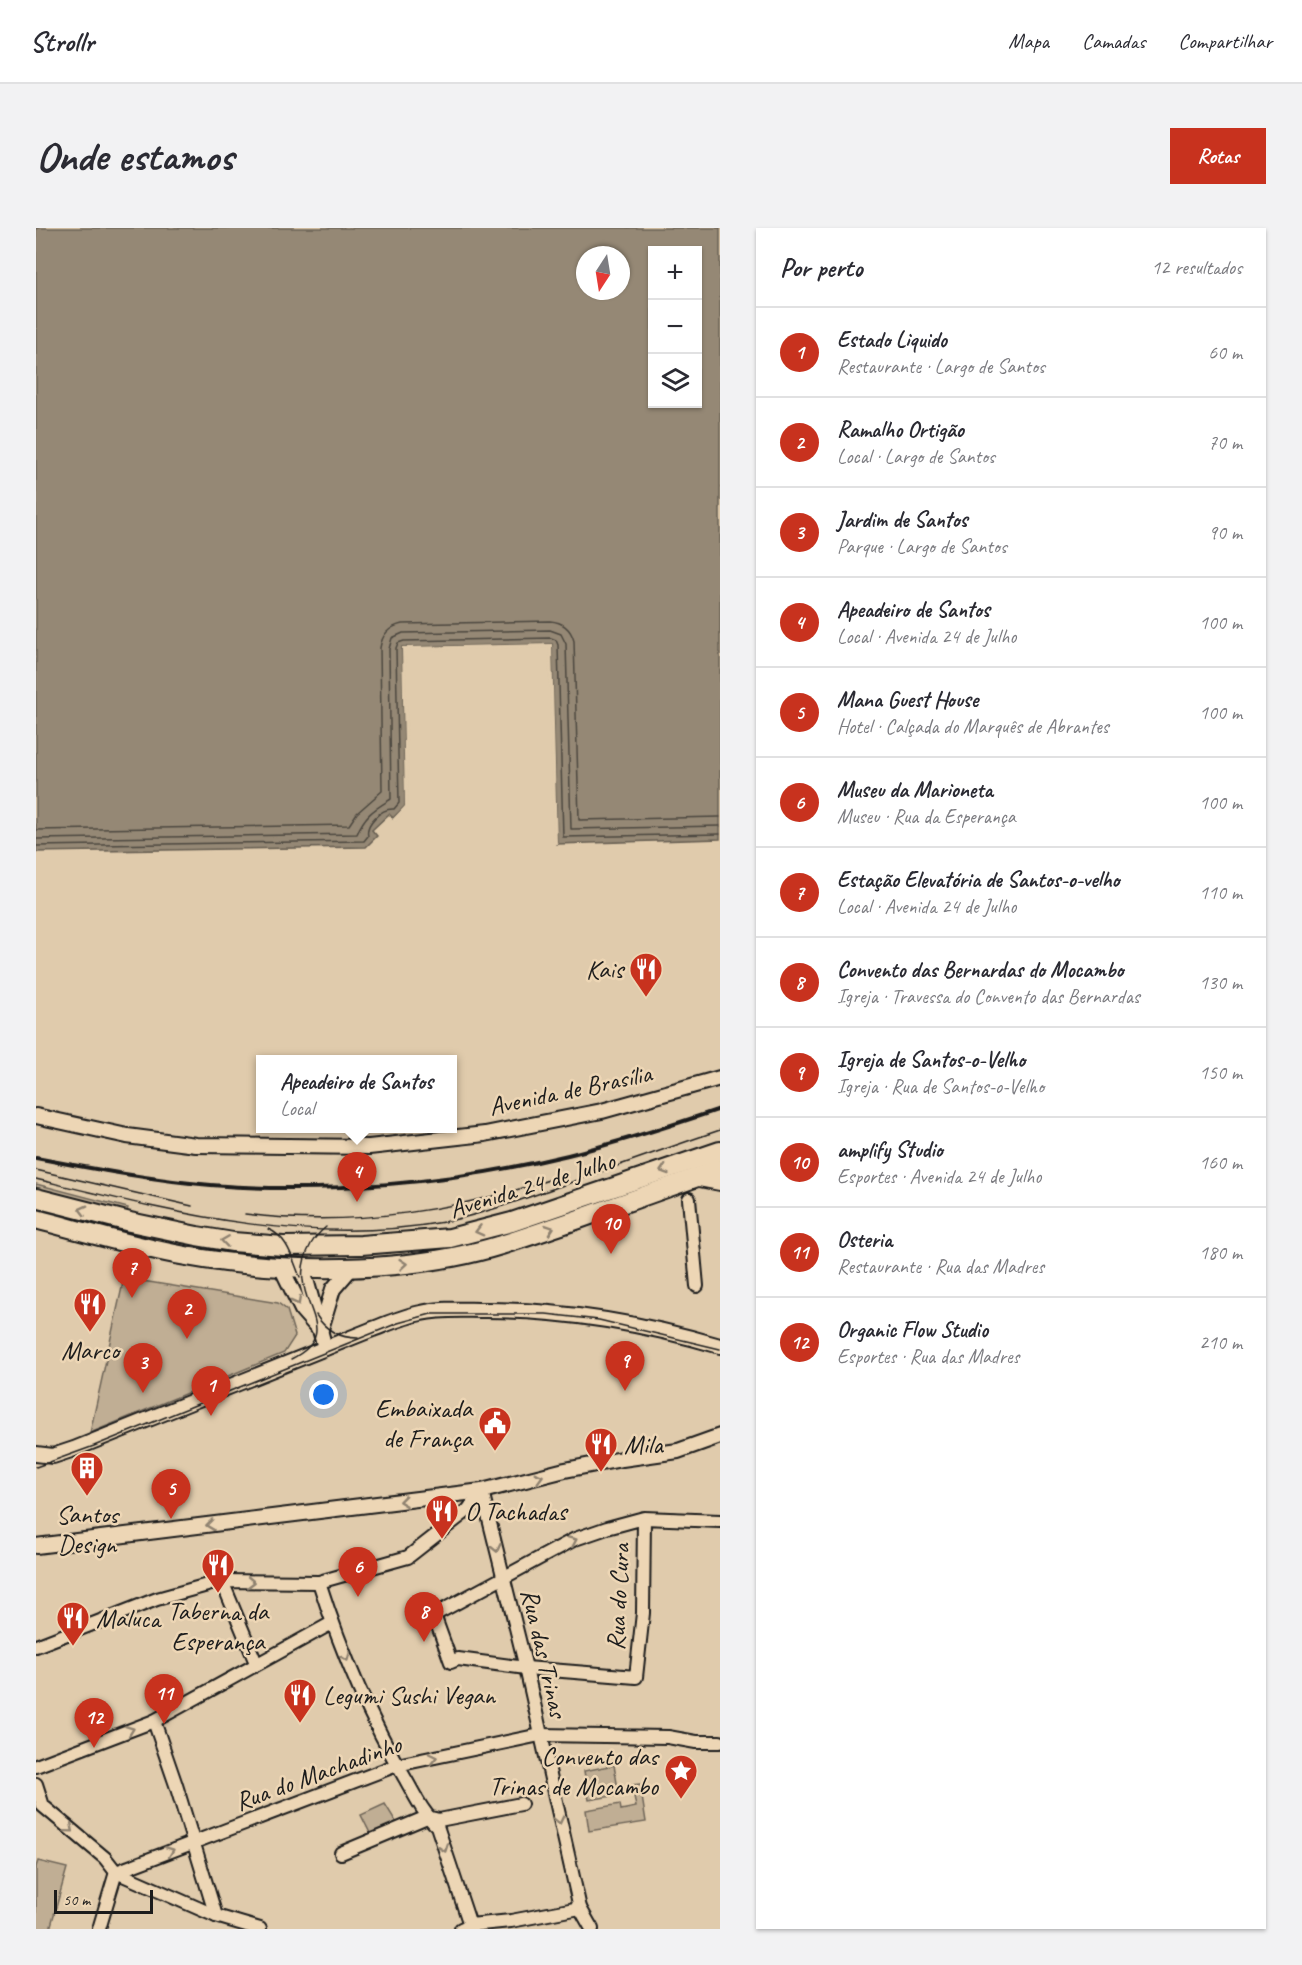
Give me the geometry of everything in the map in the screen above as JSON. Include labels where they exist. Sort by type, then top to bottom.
[{"type":"main road","name":"Avenida 24 de Julho","points":[[36,1198],[197,1236],[233,1242],[283,1246],[361,1245],[450,1239],[512,1222],[720,1151]]},
{"type":"main road","name":"Avenida 24 de Julho","points":[[36,1219],[184,1256],[228,1262],[281,1267],[409,1264],[454,1257],[520,1239],[720,1169]]},
{"type":"main road","points":[[281,1267],[283,1246]]},
{"type":"main road","points":[[283,1246],[300,1267]]},
{"type":"street","name":"Avenida de Brasília","points":[[36,1116],[127,1136],[196,1145],[369,1147],[485,1134],[602,1111],[720,1078]]},
{"type":"street","name":"Avenida 24 de Julho","points":[[693,1179],[720,1184]]},
{"type":"street","points":[[689,1199],[698,1286]]},
{"type":"street","points":[[321,1331],[333,1289],[353,1266]]},
{"type":"street","points":[[281,1267],[302,1310],[321,1331]]},
{"type":"street","points":[[300,1267],[307,1283],[325,1348]]},
{"type":"street","points":[[39,1455],[53,1456],[74,1449],[406,1317],[442,1310],[549,1311],[599,1317],[649,1327],[720,1346]]},
{"type":"street","points":[[36,1546],[482,1491],[622,1458],[678,1451],[720,1436]]},
{"type":"street","points":[[36,1646],[157,1599],[222,1581],[319,1582],[408,1557],[468,1510],[482,1491]]},
{"type":"street","name":"Rua das Trinas","points":[[482,1491],[526,1668],[580,1908],[592,1929]]},
{"type":"street","points":[[526,1668],[458,1659],[451,1662],[434,1615],[575,1539],[644,1518],[720,1521]]},
{"type":"street","name":"Rua do Cura","points":[[526,1668],[636,1677],[643,1613],[644,1518]]},
{"type":"street","points":[[222,1581],[256,1663]]},
{"type":"street","points":[[319,1582],[332,1623],[366,1706],[397,1765],[436,1826],[465,1927],[513,1925],[580,1908]]},
{"type":"street","points":[[36,1766],[154,1721],[332,1623]]},
{"type":"street","points":[[154,1721],[216,1916]]},
{"type":"street","name":"Rua do Machadinho","points":[[116,1872],[397,1765],[540,1735],[668,1737],[696,1742],[720,1742]]},
{"type":"street","points":[[36,1784],[43,1806],[105,1858],[116,1872],[216,1916],[260,1929]]},
{"type":"street","points":[[341,1853],[433,1819],[521,1804]]},
{"type":"street","points":[[99,1929],[116,1872]]},
{"type":"shaded area","points":[[36,1184],[128,1208],[126,1214],[36,1190]]},
{"type":"shaded area","points":[[133,1229],[272,1253],[273,1256],[272,1258],[214,1254],[131,1237]]},
{"type":"shaded area","points":[[124,1278],[278,1303],[287,1310],[295,1336],[284,1353],[90,1433]]},
{"type":"shaded area","points":[[614,1765],[619,1795],[589,1800],[584,1771]]},
{"type":"shaded area","points":[[640,1784],[646,1822],[589,1831],[586,1810],[620,1804],[621,1810],[636,1807],[632,1785]]},
{"type":"shaded area","points":[[385,1804],[398,1825],[371,1835],[361,1815]]},
{"type":"shaded area","points":[[38,1861],[67,1868],[50,1929],[36,1929],[36,1867]]},
{"type":"water","points":[[36,228],[720,228],[720,839],[557,844],[552,644],[402,647],[405,806],[393,818],[389,814],[372,830],[377,836],[366,847],[36,852]]},
{"type":"pier","points":[[552,644],[557,844],[554,844],[549,647],[405,650],[408,806],[395,821],[391,821],[405,806],[402,647]]},
{"type":"tram line","points":[[36,1179],[188,1214],[238,1222],[289,1228],[392,1229],[444,1222],[489,1211],[720,1130]]},
{"type":"tram line","points":[[36,1170],[192,1206]]},
{"type":"tram line","points":[[245,1214],[326,1219],[407,1213],[487,1198],[564,1175]]},
{"type":"tram line","points":[[291,1359],[313,1342],[316,1333],[305,1292],[303,1270],[305,1257],[311,1244],[326,1227]]},
{"type":"tram line","points":[[268,1229],[285,1243],[300,1277]]},
{"type":"tram line","points":[[36,1467],[94,1446],[398,1323],[431,1314],[546,1314],[599,1320],[720,1349]]},
{"type":"tram line","points":[[316,1315],[334,1332],[345,1337],[358,1338]]},
{"type":"railway","points":[[36,1158],[145,1177],[211,1185],[300,1188],[391,1184],[480,1173],[568,1155],[645,1134],[720,1109]]},
{"type":"place","name":"Kais","points":[[646,998]]},
{"type":"place","name":"Apeadeiro de Santos","points":[[357,1202]]},
{"type":"place","name":"amplify Studio","points":[[611,1254]]},
{"type":"place","name":"Estação Elevatória de Santos-o-velho","points":[[132,1298]]},
{"type":"place","name":"Marco","points":[[90,1333]]},
{"type":"place","name":"Ramalho Ortigão","points":[[187,1339]]},
{"type":"place","name":"Igreja de Santos-o-Velho","points":[[625,1391]]},
{"type":"place","name":"Jardim de Santos","points":[[143,1393]]},
{"type":"place","name":"Estado Liquido","points":[[211,1416]]},
{"type":"place","name":"Embaixada de França","points":[[495,1452]]},
{"type":"place","name":"Mila","points":[[601,1473]]},
{"type":"place","name":"Santos Design","points":[[87,1497]]},
{"type":"place","name":"Mana Guest House","points":[[171,1519]]},
{"type":"place","name":"O Tachadas","points":[[442,1540]]},
{"type":"place","name":"Taberna da Esperança","points":[[218,1594]]},
{"type":"place","name":"Museu da Marioneta","points":[[358,1597]]},
{"type":"place","name":"Convento das Bernardas do Mocambo","points":[[424,1642]]},
{"type":"place","name":"Maluca","points":[[73,1647]]},
{"type":"place","name":"Osteria","points":[[164,1724]]},
{"type":"place","name":"Legumi Sushi Vegan","points":[[300,1724]]},
{"type":"place","name":"Organic Flow Studio","points":[[94,1748]]},
{"type":"place","name":"Convento das Trinas de Mocambo","points":[[681,1800]]}]
